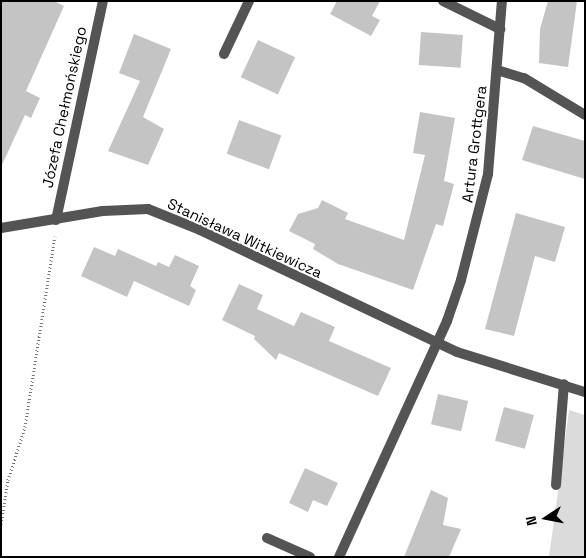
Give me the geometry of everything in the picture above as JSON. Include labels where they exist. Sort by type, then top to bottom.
[{"type":"street","name":"Józefa Chełmońskiego","points":[[56,220],[103,1]]},
{"type":"street","points":[[224,54],[249,1]]},
{"type":"street","points":[[443,1],[500,29]]},
{"type":"street","name":"Artura Grottgera","points":[[437,343],[461,280],[481,210],[488,174],[498,70],[502,1]]},
{"type":"street","points":[[498,70],[531,82],[585,115]]},
{"type":"street","name":"Stanisława Witkiewicza","points":[[1,228],[103,211],[148,210],[200,230],[437,343],[585,392]]},
{"type":"street","points":[[338,557],[437,343]]},
{"type":"street","points":[[556,485],[564,384]]},
{"type":"street","points":[[267,538],[310,557]]},
{"type":"path","points":[[1,524],[8,480],[25,427],[55,252],[56,220]]},
{"type":"shaded area","points":[[569,410],[585,415],[585,557],[549,557]]},
{"type":"building","points":[[1,1],[54,1],[64,6],[26,91],[40,98],[31,118],[25,115],[1,167]]},
{"type":"building","points":[[337,1],[380,1],[372,16],[380,20],[371,36],[330,14]]},
{"type":"building","points":[[548,1],[577,1],[568,67],[539,63],[540,29]]},
{"type":"building","points":[[421,32],[463,35],[461,68],[419,65]]},
{"type":"building","points":[[134,34],[171,49],[143,117],[164,129],[148,165],[108,151],[140,81],[119,73]]},
{"type":"building","points":[[258,40],[295,57],[278,94],[241,77]]},
{"type":"building","points":[[420,112],[455,118],[444,181],[454,184],[443,226],[436,224],[413,290],[338,264],[313,249],[315,244],[289,231],[298,214],[318,208],[322,200],[348,213],[345,219],[404,240],[425,155],[413,153]]},
{"type":"building","points":[[239,120],[281,135],[269,169],[227,154]]},
{"type":"building","points":[[533,126],[585,141],[585,179],[522,160]]},
{"type":"building","points":[[516,213],[565,227],[555,262],[535,256],[514,336],[485,329]]},
{"type":"building","points":[[94,247],[115,256],[118,249],[156,266],[158,262],[169,267],[175,255],[199,266],[190,286],[196,290],[189,306],[134,281],[127,297],[81,276]]},
{"type":"building","points":[[239,284],[263,295],[257,309],[294,326],[301,312],[335,327],[329,341],[391,368],[378,396],[279,353],[276,360],[254,339],[255,336],[222,320]]},
{"type":"building","points":[[438,394],[468,401],[461,431],[431,424]]},
{"type":"building","points":[[504,407],[534,415],[525,449],[495,441]]},
{"type":"building","points":[[305,468],[338,483],[327,506],[313,500],[308,512],[289,503]]},
{"type":"building","points":[[431,490],[448,498],[443,525],[461,529],[449,557],[404,557]]}]
